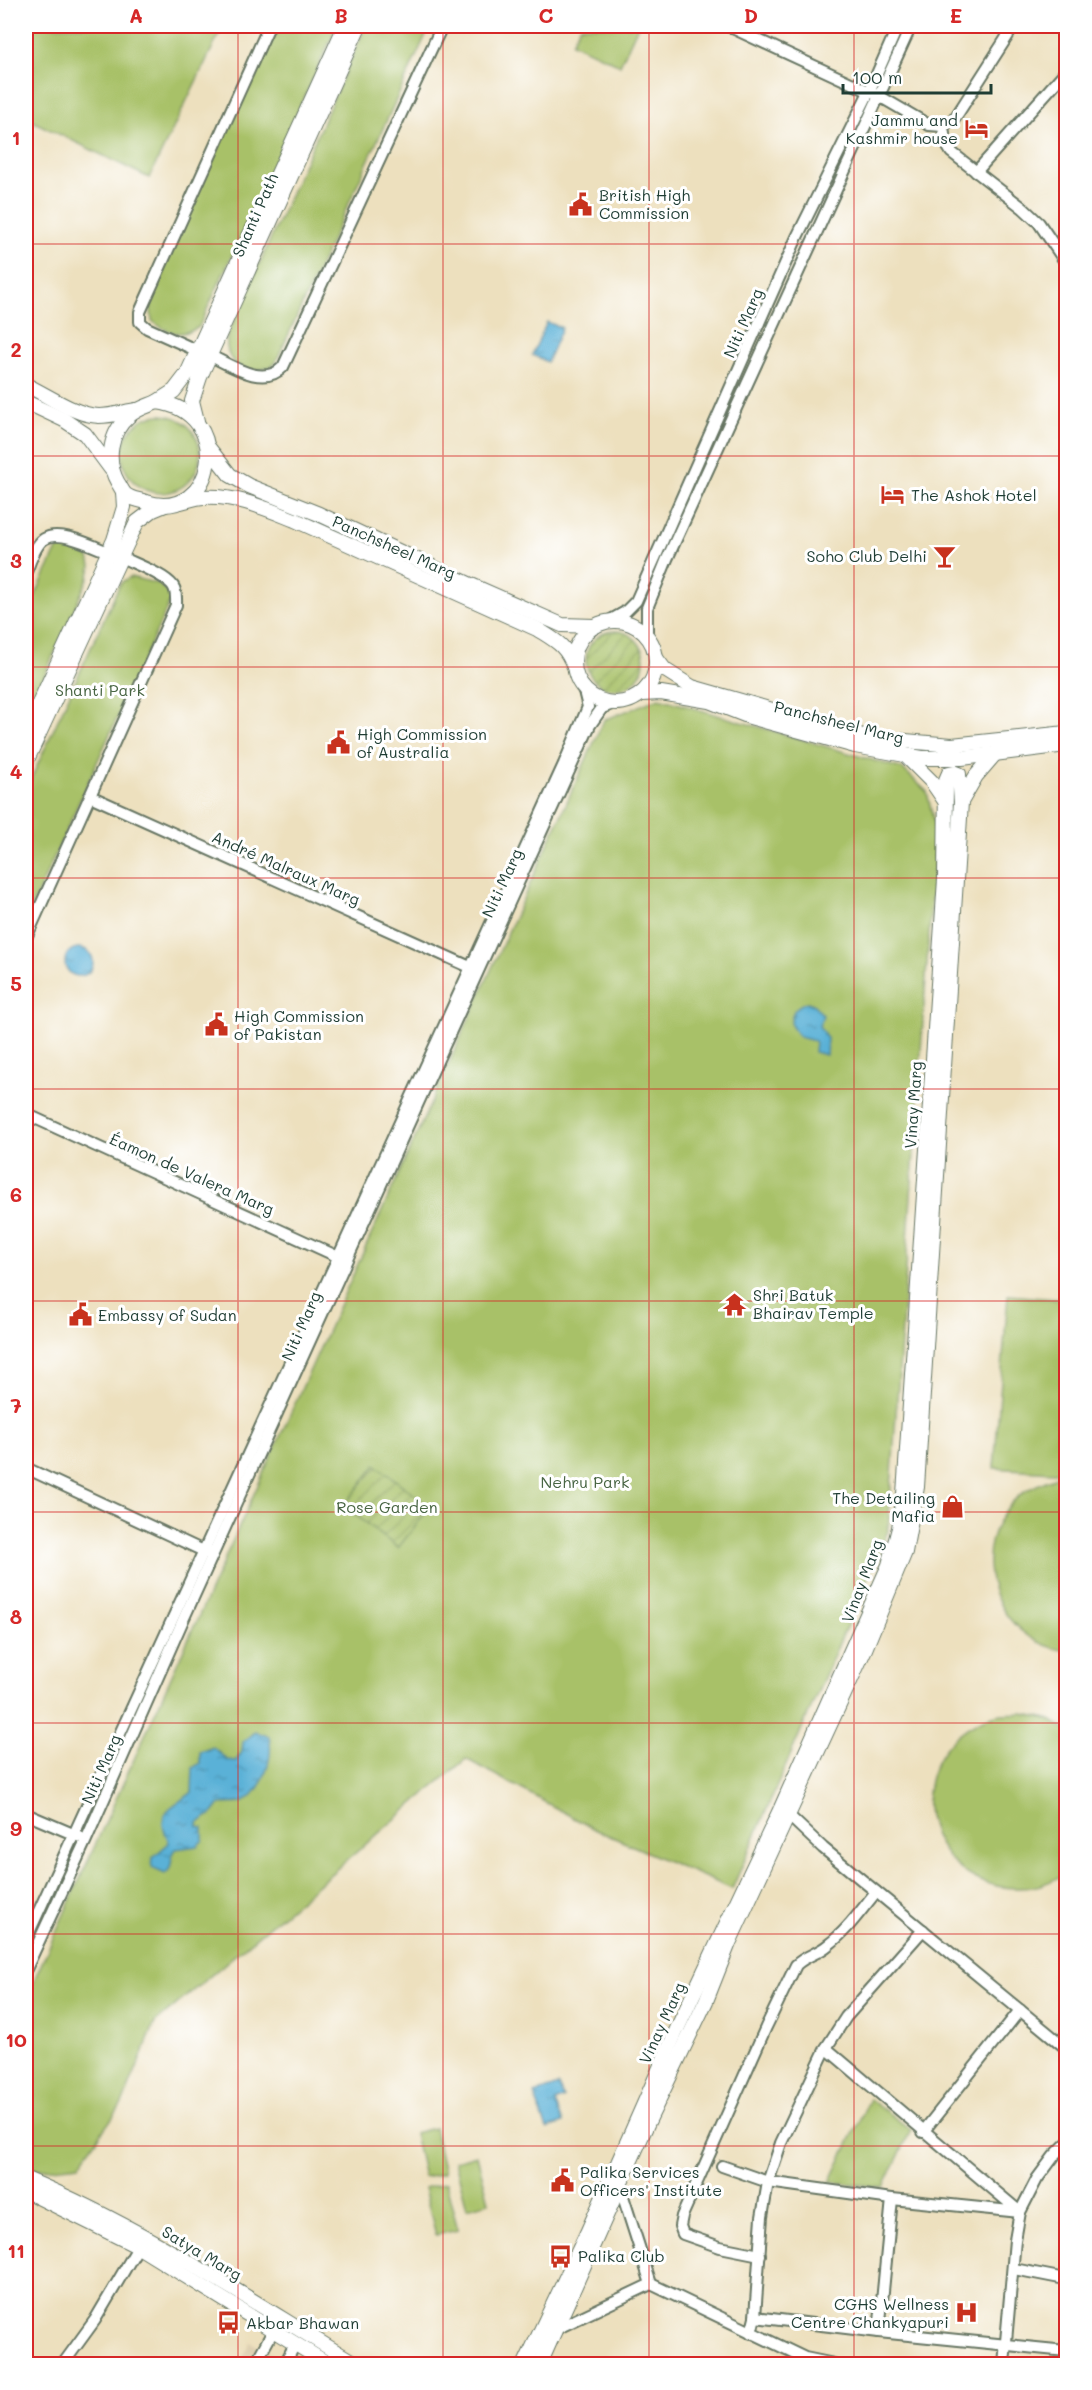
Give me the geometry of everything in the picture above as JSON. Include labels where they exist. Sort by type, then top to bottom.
[{"type":"main road","name":"Shanti Path","points":[[197,421],[192,401],[203,353],[345,26]]},
{"type":"main road","name":"Shanti Path","points":[[157,402],[174,391],[203,353],[359,26]]},
{"type":"main road","points":[[26,385],[89,414],[108,416],[136,410],[157,402],[179,407],[197,421],[208,447],[208,466],[204,478],[194,492],[174,503],[153,510],[136,522],[115,555],[26,732]]},
{"type":"main road","points":[[26,402],[86,434],[114,473],[123,492],[124,507],[115,555],[26,762]]},
{"type":"main road","points":[[114,473],[111,461],[112,442],[121,424],[136,410]]},
{"type":"main road","name":"Panchsheel Marg","points":[[208,447],[230,475],[249,486],[319,514],[562,625],[601,624]]},
{"type":"main road","points":[[123,492],[133,499],[155,505],[174,503]]},
{"type":"main road","name":"Panchsheel Marg","points":[[174,503],[204,497],[237,501],[258,505],[295,520],[537,629],[560,644],[568,653],[574,667]]},
{"type":"main road","points":[[616,620],[632,624],[647,636],[655,648],[657,665],[652,681],[642,694],[628,702],[613,704],[597,700],[584,691],[576,677],[573,661],[576,645],[586,632],[601,624],[616,620]]},
{"type":"main road","name":"Panchsheel Marg","points":[[656,658],[671,674],[692,687],[870,738],[952,745],[1066,733]]},
{"type":"main road","name":"Panchsheel Marg","points":[[642,694],[661,693],[709,701],[750,717],[855,746],[922,758],[962,758],[1066,745]]},
{"type":"main road","name":"Vinay Marg","points":[[961,802],[976,776],[995,754]]},
{"type":"main road","points":[[904,755],[932,782],[945,801]]},
{"type":"main road","name":"Vinay Marg","points":[[525,2364],[588,2233],[676,2029],[785,1812],[865,1649],[905,1552],[917,1486],[961,802],[961,782],[959,774],[954,772],[949,773],[946,780],[945,879],[904,1494],[899,1528],[889,1565],[785,1812],[729,1943],[706,2001],[648,2122],[540,2364]]},
{"type":"main road","name":"Satya Marg","points":[[26,2179],[56,2192],[356,2364]]},
{"type":"main road","name":"Satya Marg","points":[[26,2191],[141,2242],[273,2331],[328,2364]]},
{"type":"street","points":[[269,26],[140,312],[141,322],[147,328],[255,375],[267,377],[276,374],[282,367],[442,26]]},
{"type":"street","points":[[728,26],[874,94],[929,125],[943,126],[955,117],[1014,26]]},
{"type":"street","name":"Niti Marg","points":[[647,636],[647,608],[667,558],[874,94],[898,26]]},
{"type":"street","name":"Niti Marg","points":[[601,624],[625,612],[636,601],[797,237],[911,26]]},
{"type":"street","points":[[976,172],[1066,71]]},
{"type":"street","points":[[943,126],[945,142],[951,152],[1039,223],[1066,263]]},
{"type":"street","points":[[26,572],[37,547],[44,539],[56,535],[72,538],[115,555],[162,577],[172,585],[177,594],[176,605],[26,938]]},
{"type":"street","name":"Niti Marg","points":[[341,1258],[400,1122],[582,722],[588,707],[584,691]]},
{"type":"street","name":"Niti Marg","points":[[26,1969],[86,1840],[208,1553],[341,1258],[590,724],[602,708],[613,704]]},
{"type":"street","name":"André Malraux Marg","points":[[90,796],[470,967]]},
{"type":"street","name":"Éamon de Valera Marg","points":[[26,1114],[341,1258]]},
{"type":"street","points":[[26,1468],[208,1553]]},
{"type":"street","name":"Niti Marg","points":[[26,1939],[75,1835],[89,1799],[208,1553]]},
{"type":"street","points":[[785,1812],[823,1848],[1066,2048]]},
{"type":"street","points":[[26,1814],[86,1840]]},
{"type":"street","points":[[760,2255],[720,2247],[684,2234],[680,2226],[682,2216],[796,1965],[803,1957],[825,1948],[835,1940],[876,1892]]},
{"type":"street","points":[[751,2333],[755,2317],[768,2182],[781,2143],[826,2048],[846,2017],[922,1930]]},
{"type":"street","points":[[923,2132],[1020,2010]]},
{"type":"street","points":[[826,2048],[1020,2212]]},
{"type":"street","points":[[1004,2364],[1015,2240],[1020,2212],[1037,2179],[1066,2144]]},
{"type":"street","points":[[722,2166],[768,2182],[892,2199],[1020,2212]]},
{"type":"street","points":[[620,2187],[651,2284],[804,2361],[834,2364]]},
{"type":"street","points":[[879,2332],[892,2199]]},
{"type":"street","points":[[63,2364],[108,2300],[141,2242]]},
{"type":"street","points":[[1014,2269],[1060,2278]]},
{"type":"street","points":[[554,2330],[651,2284]]},
{"type":"street","points":[[755,2317],[879,2332],[1066,2350]]},
{"type":"street","points":[[255,2364],[273,2331]]},
{"type":"street","points":[[285,2364],[296,2344]]},
{"type":"shaded area","points":[[251,2342],[290,2364],[239,2364]]},
{"type":"green space","points":[[26,26],[223,26],[149,178],[26,118]]},
{"type":"green space","points":[[273,26],[337,26],[199,327],[186,332],[174,333],[152,321],[150,299]]},
{"type":"green space","points":[[366,26],[430,26],[275,364],[256,370],[240,367],[230,355],[227,336]]},
{"type":"green space","points":[[580,26],[638,26],[620,65],[572,43]]},
{"type":"green space","points":[[161,415],[176,418],[193,432],[200,454],[197,469],[183,486],[161,493],[146,490],[129,476],[122,454],[125,439],[139,422]]},
{"type":"green space","name":"Shanti Park","points":[[60,543],[89,557],[91,566],[89,576],[26,716],[26,615]]},
{"type":"green space","name":"Shanti Park","points":[[131,577],[159,584],[172,597],[26,919],[26,790],[119,586]]},
{"type":"green space","points":[[609,631],[621,631],[631,635],[640,644],[644,666],[636,681],[621,689],[609,689],[599,685],[590,676],[586,666],[586,654],[590,644],[599,635]]},
{"type":"green space","name":"Nehru Park","points":[[659,698],[903,769],[927,792],[936,832],[888,1531],[732,1889],[596,1830],[466,1759],[155,2023],[122,2104],[79,2165],[34,2170],[26,2166],[26,1998],[604,720]]},
{"type":"green space","points":[[1008,1295],[1066,1300],[1066,1473],[994,1468]]},
{"type":"green space","name":"Rose Garden","points":[[376,1465],[430,1507],[398,1548],[344,1506]]},
{"type":"green space","points":[[1056,1477],[1066,1477],[1066,1650],[1036,1641],[1014,1623],[1003,1609],[990,1575],[989,1557],[998,1522],[1009,1506],[1024,1492]]},
{"type":"green space","points":[[1023,1713],[1051,1720],[1066,1730],[1066,1872],[1042,1884],[1015,1888],[987,1883],[963,1871],[945,1853],[933,1831],[928,1806],[930,1780],[940,1756],[959,1734],[991,1716]]},
{"type":"green space","points":[[870,2099],[911,2130],[884,2187],[830,2182]]},
{"type":"green space","points":[[434,2128],[444,2173],[424,2177],[414,2133]]},
{"type":"green space","points":[[477,2155],[489,2202],[467,2208],[455,2161]]},
{"type":"green space","points":[[446,2183],[458,2230],[436,2235],[424,2188]]},
{"type":"water","points":[[547,322],[562,328],[547,362],[532,355]]},
{"type":"water","points":[[79,948],[89,952],[93,962],[89,972],[79,976],[69,972],[65,962],[69,952]]},
{"type":"water","points":[[807,1002],[813,1004],[823,1015],[819,1026],[827,1038],[826,1055],[814,1052],[815,1041],[799,1037],[791,1025],[795,1010],[799,1005]]},
{"type":"water","points":[[255,1731],[269,1737],[270,1745],[268,1764],[256,1790],[243,1802],[219,1805],[213,1813],[198,1823],[198,1827],[203,1828],[203,1840],[197,1846],[176,1849],[168,1872],[165,1874],[152,1868],[153,1857],[169,1843],[163,1827],[166,1813],[192,1792],[193,1768],[200,1763],[200,1752],[213,1747],[227,1760],[236,1761],[242,1752],[243,1742]]},
{"type":"water","points":[[558,2085],[564,2098],[555,2102],[563,2123],[547,2129],[534,2094]]},
{"type":"place","name":"Jammu and Kashmir house","points":[[976,129]]},
{"type":"place","name":"British High Commission","points":[[581,204]]},
{"type":"place","name":"The Ashok Hotel","points":[[893,495]]},
{"type":"place","name":"Soho Club Delhi","points":[[945,556]]},
{"type":"place","name":"High Commission of Australia","points":[[339,743]]},
{"type":"place","name":"High Commission of Pakistan","points":[[216,1025]]},
{"type":"place","name":"Shri Batuk Bhairav Temple","points":[[735,1304]]},
{"type":"place","name":"Embassy of Sudan","points":[[80,1315]]},
{"type":"place","name":"The Detailing Mafia","points":[[953,1507]]},
{"type":"place","name":"Palika Services Officers' Institute","points":[[562,2181]]},
{"type":"place","name":"Palika Club","points":[[560,2256]]},
{"type":"place","name":"CGHS Wellness Centre Chankyapuri","points":[[967,2313]]},
{"type":"place","name":"Akbar Bhawan","points":[[228,2323]]}]
